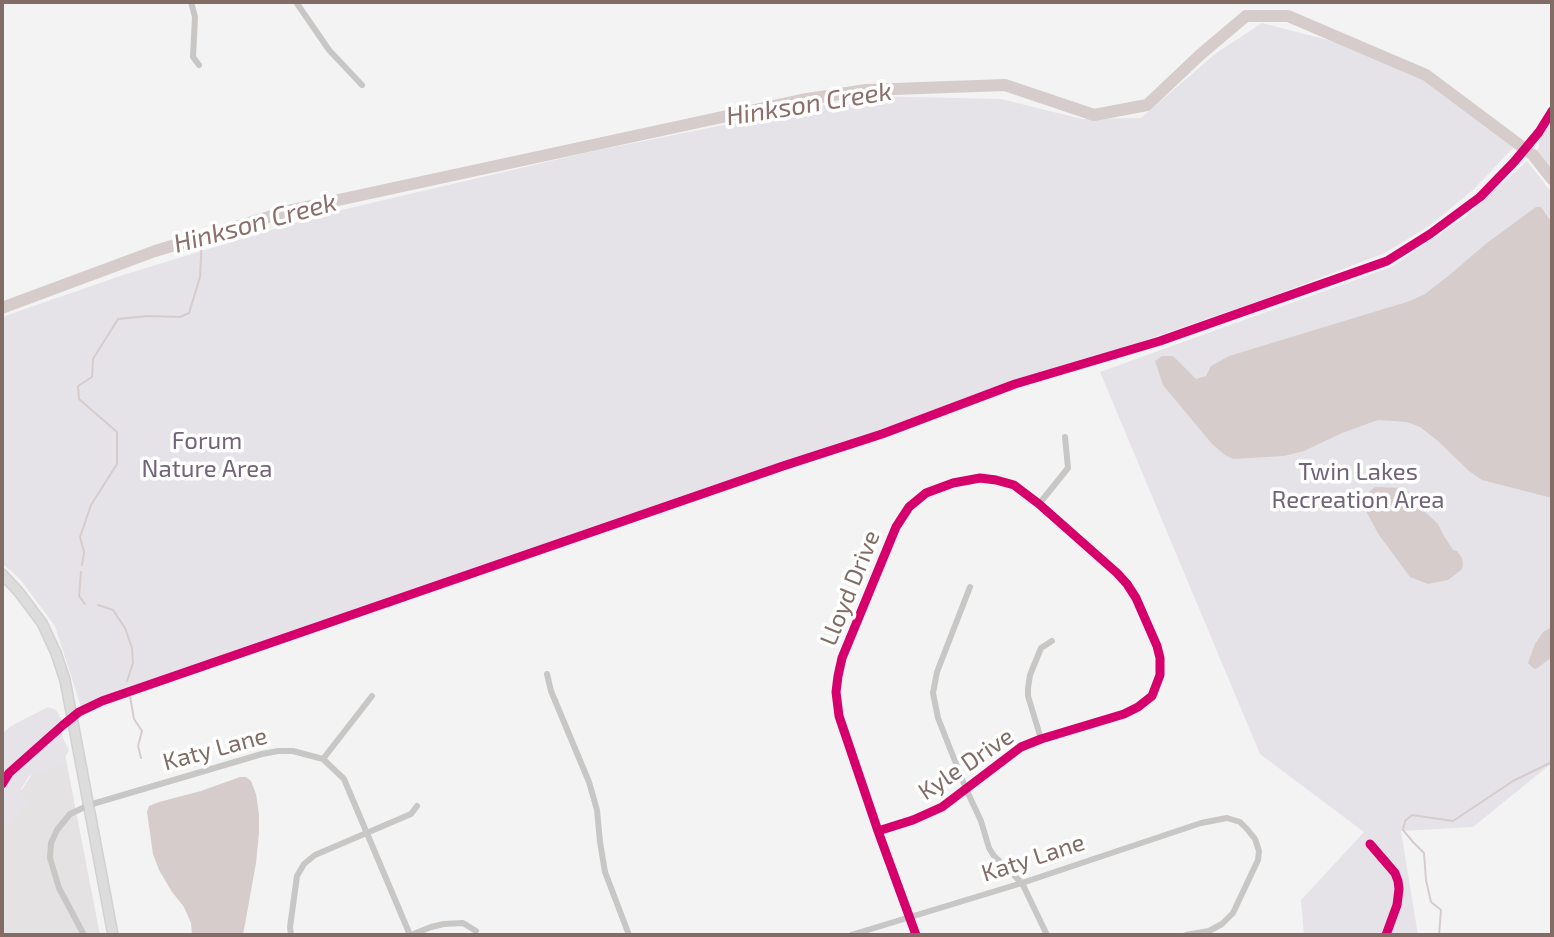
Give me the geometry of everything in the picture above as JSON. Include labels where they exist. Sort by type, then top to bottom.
[{"type":"street","points":[[191,2],[195,16],[194,57],[199,65]]},
{"type":"street","points":[[296,2],[329,50],[362,85]]},
{"type":"street","points":[[1039,504],[1068,468],[1065,437]]},
{"type":"street","name":"Lloyd Drive","points":[[878,831],[839,716],[836,692],[842,657],[896,527],[909,508],[926,493],[953,483],[980,478],[1014,485],[1117,573],[1136,598],[1157,646],[1160,675],[1152,696]]},
{"type":"street","points":[[2,574],[42,623],[65,680],[113,935]]},
{"type":"street","points":[[970,587],[937,672],[933,693],[938,718],[981,821],[989,848],[1022,883],[1047,935]]},
{"type":"street","points":[[1041,739],[1028,688],[1030,675],[1041,648],[1052,641]]},
{"type":"street","points":[[547,674],[551,691],[589,782],[597,810],[605,872],[629,935]]},
{"type":"street","points":[[372,696],[323,759],[344,779],[354,799],[410,935],[444,924],[463,923],[475,931]]},
{"type":"street","name":"Kyle Drive","points":[[878,831],[942,807],[1021,747],[1124,714],[1152,696]]},
{"type":"street","name":"Katy Lane","points":[[84,935],[59,888],[50,858],[51,843],[57,830],[70,814],[89,805],[262,754],[293,751],[323,759]]},
{"type":"street","points":[[291,935],[297,876],[304,864],[315,855],[411,814],[417,806]]},
{"type":"street","name":"Katy Lane","points":[[851,935],[1022,883],[1201,823],[1227,818],[1240,822],[1255,839],[1259,851],[1258,860],[1233,913],[1222,924],[1209,931],[1186,935]]},
{"type":"street","points":[[878,831],[916,935]]},
{"type":"shaded area","points":[[1536,207],[1541,207],[1552,223],[1552,498],[1482,480],[1420,427],[1407,422],[1378,420],[1304,451],[1284,456],[1233,459],[1212,444],[1163,385],[1155,361],[1162,356],[1173,356],[1196,379],[1206,376],[1211,366],[1229,356],[1410,301],[1425,294]]},
{"type":"shaded area","points":[[1375,487],[1404,488],[1413,496],[1438,524],[1453,550],[1462,558],[1461,570],[1448,580],[1428,584],[1410,577],[1379,535],[1367,513],[1365,495]]},
{"type":"shaded area","points":[[1552,627],[1552,657],[1536,669],[1533,668],[1528,663],[1535,644],[1543,632]]},
{"type":"shaded area","points":[[64,749],[100,935],[2,935],[2,820],[40,762]]},
{"type":"shaded area","points":[[240,777],[251,781],[259,814],[256,863],[243,935],[192,935],[191,923],[184,907],[159,870],[153,854],[147,812],[149,806],[159,802]]},
{"type":"green space","name":"Forum Nature Area","points":[[1262,23],[1343,44],[1434,82],[1514,147],[1473,190],[1429,226],[1385,253],[1265,299],[81,707],[55,626],[20,579],[2,563],[2,317],[123,275],[320,215],[589,152],[868,96],[1001,99],[1082,119],[1141,118],[1215,54]]},
{"type":"green space","points":[[1552,111],[1552,179],[1533,155],[1539,147],[1539,132]]},
{"type":"green space","name":"Twin Lakes Recreation Area","points":[[1527,161],[1552,193],[1552,763],[1473,827],[1401,831],[1418,935],[1304,935],[1301,900],[1364,832],[1260,754],[1100,372],[1391,267],[1465,217]]},
{"type":"green space","points":[[48,707],[56,710],[61,718],[62,736],[69,750],[62,763],[29,776],[21,789],[28,803],[2,832],[2,734],[11,726]]},
{"type":"waterway","name":"Hinkson Creek","points":[[2,308],[155,251],[292,210],[801,100],[866,90],[1005,85],[1094,115],[1147,105],[1246,16],[1288,16],[1426,75],[1533,155],[1552,179]]},
{"type":"waterway","points":[[82,565],[84,552],[80,537],[91,505],[117,464],[117,432],[79,399],[78,386],[92,377],[93,359],[118,319],[180,317],[189,313],[200,277],[202,237]]},
{"type":"waterway","points":[[81,572],[79,596],[85,604]]},
{"type":"waterway","points":[[98,605],[113,610],[125,628],[132,648],[133,663],[127,681]]},
{"type":"waterway","points":[[130,696],[134,719],[142,731],[138,746],[141,758]]},
{"type":"waterway","points":[[1439,935],[1441,910],[1431,902],[1424,853],[1403,830],[1405,821],[1412,815],[1453,821],[1513,781],[1552,762]]},
{"type":"cycle path","points":[[2,784],[9,773],[63,725],[79,712],[102,701],[882,434],[1015,384],[1160,341],[1387,261],[1430,234],[1480,197],[1514,162],[1539,132],[1552,111]]},
{"type":"cycle path","points":[[878,831],[942,807],[1021,747],[1124,714],[1152,696],[1160,675],[1160,658],[1136,598],[1127,584],[1039,504],[1014,485],[980,478],[953,483],[926,493],[909,507],[896,527],[842,658],[838,676],[836,692],[839,716],[878,831],[916,935]]},
{"type":"cycle path","points":[[1370,844],[1395,873],[1398,881],[1397,905],[1386,935]]}]
